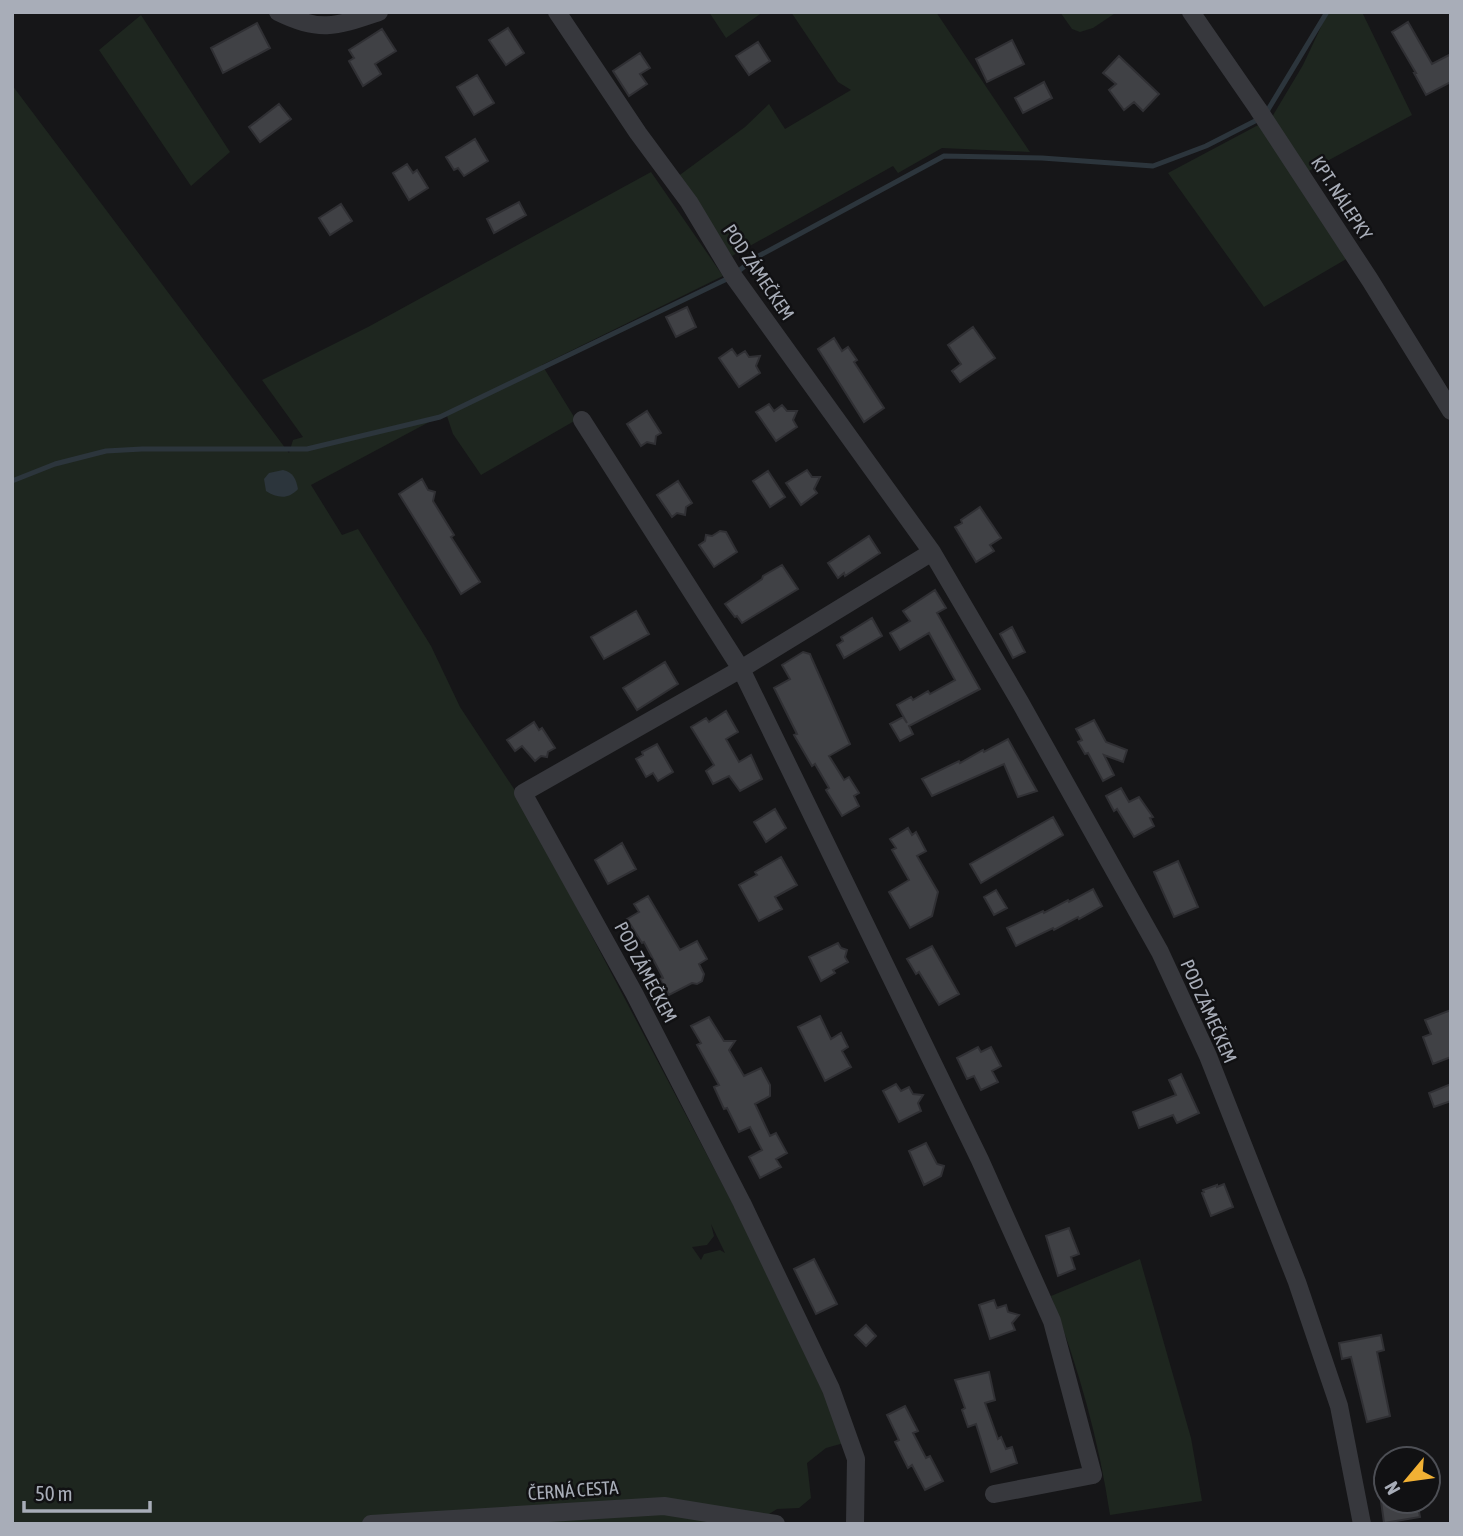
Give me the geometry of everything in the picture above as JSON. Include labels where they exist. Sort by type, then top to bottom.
[{"type":"street","points":[[278,12],[293,20],[328,28],[379,12]]},
{"type":"street","name":"POD ZÁMEČKEM","points":[[557,12],[638,133],[689,202],[733,275],[932,552],[1160,952],[1208,1056],[1297,1282],[1339,1406],[1362,1524]]},
{"type":"street","name":"KPT. NÁLEPKY","points":[[1191,12],[1370,279],[1451,411]]},
{"type":"street","points":[[582,420],[741,669],[980,1160],[1052,1321],[1093,1475],[994,1494]]},
{"type":"street","name":"POD ZÁMEČKEM","points":[[855,1524],[856,1459],[831,1389],[742,1203],[635,993],[523,793],[741,669],[932,552]]},
{"type":"street","name":"ČERNÁ CESTA","points":[[371,1524],[664,1506],[776,1524]]},
{"type":"shaded area","points":[[709,12],[763,12],[726,38]]},
{"type":"shaded area","points":[[791,12],[936,12],[1030,152],[942,148],[898,173],[893,166],[732,256],[677,177],[745,127],[769,104],[785,129],[851,90],[838,82]]},
{"type":"shaded area","points":[[1060,12],[1117,12],[1093,28],[1080,32],[1072,29]]},
{"type":"shaded area","points":[[1328,12],[1362,12],[1412,115],[1307,172],[1272,117],[1303,65]]},
{"type":"shaded area","points":[[141,15],[230,152],[191,186],[99,50]]},
{"type":"shaded area","points":[[12,85],[289,453],[293,440],[303,437],[262,380],[368,327],[651,172],[723,276],[542,365],[576,420],[481,475],[453,434],[446,413],[311,485],[342,535],[358,529],[431,646],[460,707],[516,792],[746,1229],[844,1443],[826,1448],[807,1463],[811,1498],[799,1508],[777,1509],[753,1524],[12,1524]],"holes":[[[711,1224],[725,1253],[720,1250],[704,1254],[701,1260],[692,1247],[707,1245],[714,1236]]]},
{"type":"shaded area","points":[[1262,123],[1348,258],[1264,307],[1168,173]]},
{"type":"shaded area","points":[[283,470],[294,476],[298,489],[282,497],[266,491],[264,479],[269,473]]},
{"type":"shaded area","points":[[1140,1259],[1191,1438],[1202,1501],[1110,1515],[1086,1404],[1051,1296]]},
{"type":"building","points":[[1408,22],[1432,64],[1451,54],[1451,82],[1426,95],[1392,32]]},
{"type":"building","points":[[257,23],[270,48],[223,73],[211,48]]},
{"type":"building","points":[[508,28],[524,53],[506,65],[489,40]]},
{"type":"building","points":[[382,29],[396,51],[375,64],[381,74],[363,86],[349,61],[354,58],[349,50]]},
{"type":"building","points":[[1012,40],[1024,64],[987,82],[976,59]]},
{"type":"building","points":[[758,42],[770,61],[749,75],[736,56]]},
{"type":"building","points":[[640,53],[650,68],[640,74],[647,84],[629,96],[613,71]]},
{"type":"building","points":[[1119,56],[1159,94],[1143,111],[1134,102],[1124,110],[1109,90],[1116,84],[1103,73]]},
{"type":"building","points":[[477,75],[494,103],[474,115],[457,87]]},
{"type":"building","points":[[1044,82],[1052,98],[1023,113],[1015,98]]},
{"type":"building","points":[[279,104],[291,119],[260,142],[249,127]]},
{"type":"building","points":[[475,139],[488,161],[464,176],[458,168],[454,170],[446,157]]},
{"type":"building","points":[[407,164],[413,173],[417,170],[428,188],[409,200],[393,173]]},
{"type":"building","points":[[519,202],[526,215],[494,233],[487,219]]},
{"type":"building","points":[[341,204],[352,221],[330,235],[319,218]]},
{"type":"building","points":[[687,307],[696,327],[676,337],[666,317]]},
{"type":"building","points":[[973,327],[995,358],[960,382],[952,371],[961,364],[948,345]]},
{"type":"building","points":[[834,338],[842,351],[848,347],[857,360],[854,362],[884,408],[864,422],[818,349]]},
{"type":"building","points":[[732,349],[737,356],[745,351],[749,357],[760,356],[756,366],[760,373],[739,387],[719,358]]},
{"type":"building","points":[[769,404],[774,411],[782,405],[787,411],[797,411],[793,420],[797,427],[776,441],[756,412]]},
{"type":"building","points":[[647,411],[661,433],[656,436],[655,444],[647,442],[641,446],[627,424]]},
{"type":"building","points":[[807,470],[812,477],[820,477],[814,489],[817,493],[801,505],[786,483]]},
{"type":"building","points":[[768,471],[785,497],[770,507],[753,481]]},
{"type":"building","points":[[422,479],[428,490],[435,492],[433,501],[454,535],[451,537],[480,582],[461,594],[399,494]]},
{"type":"building","points":[[678,481],[692,503],[686,507],[685,515],[677,513],[672,517],[657,495]]},
{"type":"building","points":[[980,507],[1001,538],[990,545],[994,551],[976,562],[955,527]]},
{"type":"building","points":[[720,531],[726,532],[737,552],[714,567],[699,545],[705,541],[706,535],[712,536]]},
{"type":"building","points":[[869,536],[880,553],[838,578],[828,563]]},
{"type":"building","points":[[782,565],[798,589],[742,623],[725,604]]},
{"type":"building","points":[[935,590],[946,608],[937,613],[980,689],[909,726],[913,734],[900,741],[890,724],[903,717],[907,723],[897,705],[928,691],[930,694],[955,680],[929,633],[900,650],[890,633],[910,621],[903,611]]},
{"type":"building","points":[[636,611],[649,634],[604,659],[591,637]]},
{"type":"building","points":[[872,618],[882,636],[844,658],[837,645],[843,641],[841,637]]},
{"type":"building","points":[[1012,627],[1025,652],[1013,658],[1000,634]]},
{"type":"building","points":[[803,652],[810,654],[850,744],[829,756],[844,780],[849,777],[859,793],[854,796],[859,806],[842,816],[826,790],[829,788],[815,764],[812,766],[794,735],[797,734],[774,688],[790,679],[782,665]]},
{"type":"building","points":[[665,662],[678,684],[637,710],[623,688]]},
{"type":"building","points":[[726,711],[738,732],[726,739],[739,762],[751,755],[762,779],[740,791],[729,776],[713,784],[706,771],[714,765],[691,727],[706,718],[709,722]]},
{"type":"building","points":[[1094,720],[1106,742],[1127,750],[1123,762],[1104,755],[1114,775],[1103,781],[1088,753],[1085,754],[1078,742],[1082,740],[1076,729]]},
{"type":"building","points":[[534,722],[539,730],[542,728],[555,748],[548,752],[547,757],[541,756],[535,761],[522,746],[515,751],[507,740]]},
{"type":"building","points":[[1008,739],[1037,791],[1018,797],[1004,764],[932,796],[922,779]]},
{"type":"building","points":[[657,744],[673,772],[658,781],[653,773],[646,777],[636,759],[643,755],[642,752]]},
{"type":"building","points":[[1121,788],[1129,802],[1139,797],[1153,817],[1150,818],[1154,826],[1134,837],[1106,796]]},
{"type":"building","points":[[775,809],[786,828],[766,842],[754,822]]},
{"type":"building","points":[[1053,817],[1063,835],[981,883],[970,864]]},
{"type":"building","points":[[908,828],[912,835],[916,832],[926,851],[917,856],[938,892],[932,916],[910,928],[889,892],[909,880],[892,850],[896,848],[890,839]]},
{"type":"building","points":[[622,843],[636,869],[608,884],[595,860]]},
{"type":"building","points":[[781,857],[797,885],[775,897],[782,909],[759,921],[739,885]]},
{"type":"building","points":[[1178,861],[1198,907],[1174,917],[1154,872]]},
{"type":"building","points":[[1093,889],[1102,906],[1016,946],[1007,928]]},
{"type":"building","points":[[996,890],[1007,908],[994,915],[984,897]]},
{"type":"building","points":[[648,896],[680,950],[697,941],[707,959],[699,964],[704,974],[702,981],[669,995],[644,942],[642,943],[627,919],[639,912],[634,904]]},
{"type":"building","points":[[838,943],[841,948],[847,950],[845,957],[848,962],[821,981],[809,957]]},
{"type":"building","points":[[932,946],[959,994],[939,1005],[919,972],[916,974],[907,959]]},
{"type":"building","points":[[1451,1010],[1451,1057],[1433,1064],[1423,1037],[1431,1034],[1425,1020]]},
{"type":"building","points":[[820,1016],[831,1039],[841,1033],[848,1047],[842,1051],[851,1067],[825,1081],[798,1027]]},
{"type":"building","points":[[709,1017],[724,1041],[735,1041],[729,1050],[744,1076],[761,1068],[770,1085],[770,1096],[755,1104],[770,1136],[776,1133],[787,1153],[776,1159],[781,1167],[760,1178],[749,1157],[762,1150],[750,1127],[739,1132],[727,1108],[724,1109],[714,1087],[719,1085],[697,1045],[701,1043],[691,1026]]},
{"type":"building","points":[[978,1047],[981,1052],[991,1047],[1001,1066],[992,1071],[998,1082],[981,1090],[974,1076],[967,1079],[957,1058]]},
{"type":"building","points":[[1181,1074],[1199,1113],[1177,1123],[1173,1115],[1139,1128],[1133,1112],[1176,1095],[1169,1080]]},
{"type":"building","points":[[896,1084],[901,1091],[909,1087],[913,1094],[923,1095],[918,1103],[921,1111],[899,1122],[883,1091]]},
{"type":"building","points":[[1451,1084],[1451,1101],[1434,1107],[1429,1093]]},
{"type":"building","points":[[926,1143],[937,1164],[944,1166],[941,1176],[924,1185],[909,1151]]},
{"type":"building","points":[[1224,1184],[1233,1207],[1211,1216],[1203,1190]]},
{"type":"building","points":[[1069,1228],[1079,1254],[1071,1257],[1075,1269],[1058,1276],[1046,1236]]},
{"type":"building","points":[[814,1259],[837,1304],[816,1314],[794,1269]]},
{"type":"building","points":[[994,1300],[997,1308],[1006,1305],[1008,1312],[1019,1315],[1012,1323],[1015,1330],[990,1339],[979,1305]]},
{"type":"building","points":[[866,1325],[876,1336],[866,1346],[855,1335]]},
{"type":"building","points":[[1381,1335],[1384,1350],[1377,1352],[1390,1416],[1367,1422],[1351,1357],[1342,1359],[1339,1343]]},
{"type":"building","points":[[989,1372],[995,1400],[985,1403],[998,1439],[1001,1437],[1006,1449],[1012,1447],[1017,1463],[991,1472],[976,1424],[968,1427],[962,1410],[965,1408],[955,1380]]},
{"type":"building","points":[[905,1406],[918,1431],[913,1433],[926,1458],[930,1456],[943,1481],[925,1490],[912,1465],[908,1468],[895,1442],[899,1440],[887,1415]]},
{"type":"building","points":[[1383,1515],[1420,1515],[1420,1517],[1384,1523]]},
{"type":"waterway","points":[[1266,113],[1327,12]]},
{"type":"waterway","points":[[12,481],[55,464],[106,451],[307,449],[440,417],[731,277],[755,258],[944,156],[1042,158],[1153,166],[1206,146],[1259,119]]}]
